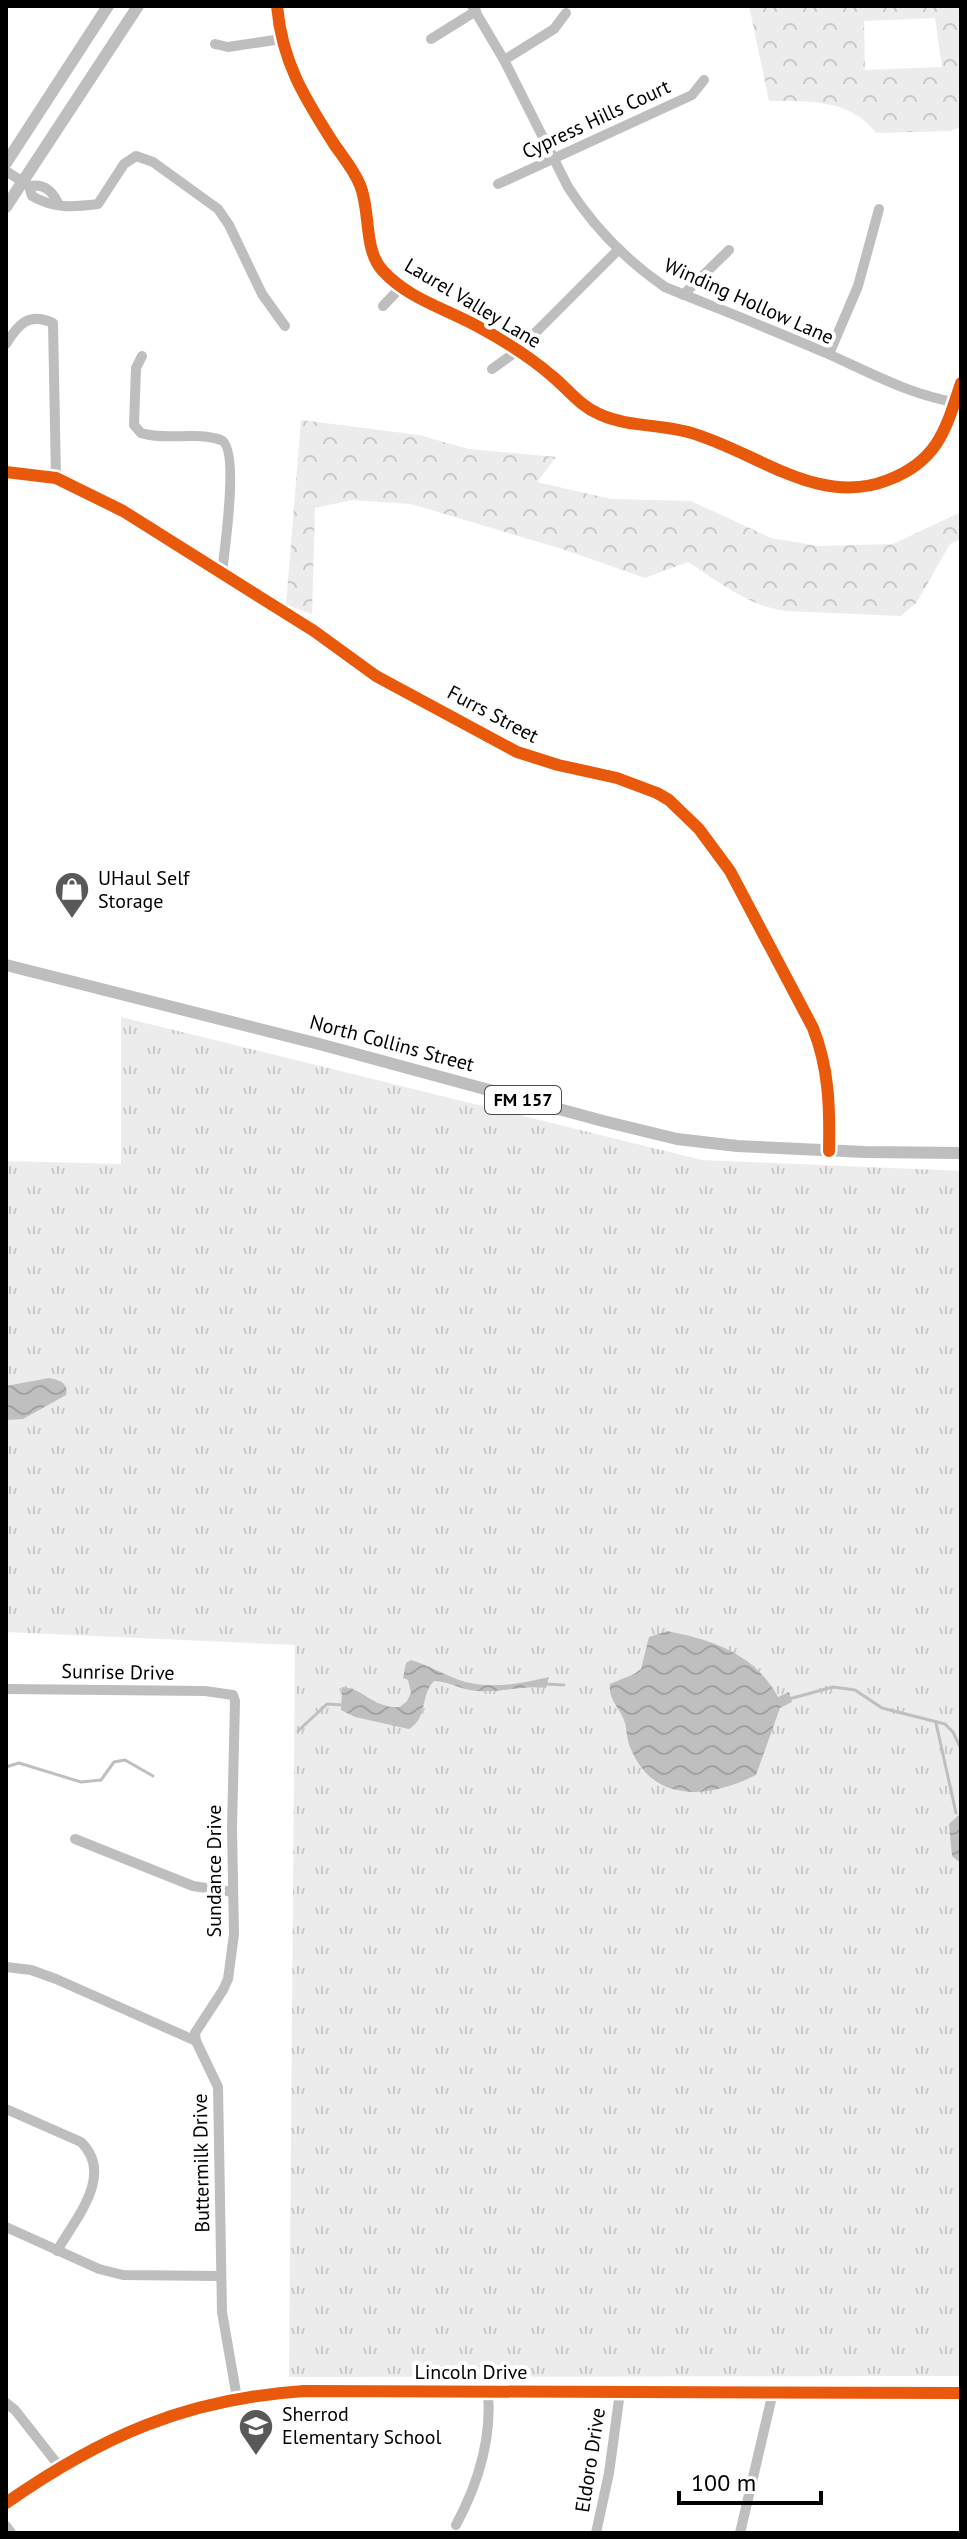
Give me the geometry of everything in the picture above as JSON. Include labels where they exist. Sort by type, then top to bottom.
[{"type":"main road","points":[[6,163],[108,6]]},
{"type":"main road","points":[[6,207],[26,184],[138,6]]},
{"type":"main road","name":"North Collins Street","points":[[6,965],[94,985],[677,1139],[829,1151],[961,1153]]},
{"type":"street","name":"Laurel Valley Lane","points":[[277,6],[281,39],[292,74],[361,186],[374,256],[380,268],[414,297],[476,325],[517,351],[599,414],[616,420],[686,431],[803,480],[835,488],[886,481],[921,462],[941,439],[958,403],[961,383]]},
{"type":"street","points":[[431,39],[474,9]]},
{"type":"street","name":"Winding Hollow Lane","points":[[474,9],[581,206],[646,274],[665,287],[829,354],[910,392],[958,403]]},
{"type":"street","points":[[504,60],[554,29],[566,13]]},
{"type":"street","points":[[215,44],[228,47],[281,39]]},
{"type":"street","name":"Cypress Hills Court","points":[[498,184],[692,95],[704,80]]},
{"type":"street","points":[[6,171],[26,184],[32,196],[49,206],[76,207],[98,204],[124,164],[136,156],[153,162],[218,209],[229,225],[262,294],[285,326]]},
{"type":"street","points":[[829,354],[858,286],[879,209]]},
{"type":"street","points":[[492,369],[517,351],[619,249]]},
{"type":"street","points":[[683,295],[729,250]]},
{"type":"street","points":[[383,306],[401,287]]},
{"type":"street","points":[[6,344],[20,323],[37,318],[53,323],[56,478]]},
{"type":"street","points":[[142,356],[136,368],[134,425],[141,433],[207,437],[223,441],[229,448],[231,491],[222,573]]},
{"type":"street","name":"Furrs Street","points":[[6,472],[56,478],[123,511],[314,631],[376,676],[517,752],[617,778],[657,793],[689,817],[730,871],[813,1028],[823,1053],[827,1081],[829,1151]]},
{"type":"street","name":"Sunrise Drive","points":[[6,1689],[230,1694]]},
{"type":"street","name":"Sundance Drive","points":[[196,2041],[195,2033],[228,1979],[234,1934],[235,1701],[230,1694]]},
{"type":"street","points":[[75,1839],[193,1886],[233,1892]]},
{"type":"street","points":[[6,1967],[31,1970],[56,1979],[196,2041]]},
{"type":"street","name":"Buttermilk Drive","points":[[196,2041],[218,2087],[222,2312],[237,2398]]},
{"type":"street","points":[[6,2109],[81,2142],[95,2163],[95,2185],[57,2251]]},
{"type":"street","points":[[6,2227],[99,2269],[123,2275],[220,2276]]},
{"type":"street","name":"Lincoln Drive","points":[[6,2503],[59,2466],[141,2426],[179,2412],[237,2398],[304,2391],[961,2393]]},
{"type":"street","points":[[456,2525],[470,2499],[485,2449],[490,2420],[488,2392]]},
{"type":"street","name":"Eldoro Drive","points":[[596,2533],[609,2473],[620,2392]]},
{"type":"street","points":[[740,2533],[773,2392]]},
{"type":"street","points":[[6,2403],[59,2466]]},
{"type":"street","points":[[6,2526],[11,2533]]},
{"type":"green space","points":[[749,6],[961,6],[961,127],[950,131],[876,133],[866,122],[841,108],[813,102],[769,101]],"holes":[[[935,18],[942,67],[865,70],[864,21]]]},
{"type":"green space","points":[[301,420],[419,435],[469,449],[556,457],[537,482],[611,499],[691,501],[771,538],[819,546],[893,544],[961,512],[961,539],[950,544],[917,602],[901,616],[788,611],[748,599],[688,562],[645,578],[562,549],[411,504],[352,500],[315,508],[312,614],[286,605]]},
{"type":"green space","points":[[121,1017],[702,1160],[961,1171],[961,2376],[289,2377],[295,1645],[6,1632],[6,1161],[121,1164]]},
{"type":"water","points":[[49,1378],[65,1385],[66,1395],[23,1419],[6,1420],[6,1386]]},
{"type":"water","points":[[667,1631],[701,1639],[731,1651],[757,1670],[778,1697],[789,1692],[792,1702],[780,1708],[756,1775],[702,1792],[684,1791],[653,1779],[640,1766],[630,1747],[625,1723],[611,1695],[610,1684],[641,1669],[649,1637]]},
{"type":"water","points":[[411,1660],[459,1680],[482,1685],[515,1684],[549,1677],[546,1688],[486,1691],[434,1681],[419,1719],[409,1729],[355,1717],[341,1710],[342,1687],[383,1705],[400,1707],[411,1693],[408,1680],[403,1678],[406,1663]]},
{"type":"water","points":[[961,1813],[961,1861],[958,1861],[952,1856],[949,1824]]},
{"type":"waterway","points":[[544,1684],[564,1685]]},
{"type":"waterway","points":[[789,1699],[833,1687],[855,1690],[882,1708],[945,1724],[953,1732],[961,1749]]},
{"type":"waterway","points":[[298,1731],[327,1704],[343,1705]]},
{"type":"waterway","points":[[936,1723],[956,1813]]},
{"type":"waterway","points":[[6,1767],[19,1763],[81,1782],[101,1780],[114,1762],[125,1760],[153,1776]]},
{"type":"cycle path","points":[[277,6],[284,45],[296,78],[360,185],[370,241],[383,271],[415,296],[516,349],[592,411],[621,421],[688,432],[713,440],[811,482],[836,487],[862,487],[905,472],[929,453],[944,429],[961,383]]},
{"type":"cycle path","points":[[6,472],[56,478],[123,511],[314,631],[376,676],[517,752],[617,778],[669,800],[699,829],[730,871],[813,1028],[827,1088],[829,1151]]},
{"type":"cycle path","points":[[6,2503],[76,2458],[111,2440],[183,2412],[261,2395],[304,2391],[961,2393]]},
{"type":"place","name":"UHaul Self Storage","points":[[72,920]]},
{"type":"place","name":"Sherrod Elementary School","points":[[256,2457]]}]
